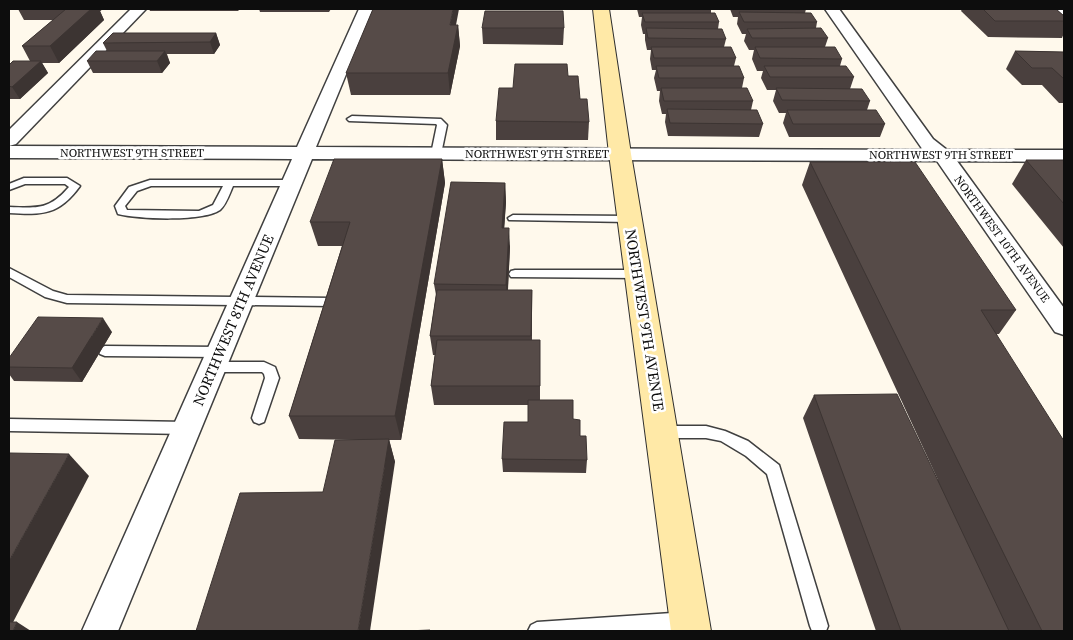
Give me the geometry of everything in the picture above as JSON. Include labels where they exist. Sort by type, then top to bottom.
[{"type":"main road","name":"NORTHWEST 9TH AVENUE","points":[[601,9],[629,218],[690,626]]},
{"type":"street","points":[[9,140],[139,9]]},
{"type":"street","name":"NORTHWEST 8TH AVENUE","points":[[100,631],[366,9]]},
{"type":"street","name":"NORTHWEST 10TH AVENUE","points":[[832,9],[926,143],[942,155],[1064,326]]},
{"type":"street","name":"NORTHWEST 9TH STREET","points":[[9,152],[1064,156]]},
{"type":"lane","points":[[352,119],[438,121],[442,125],[436,154]]},
{"type":"lane","points":[[9,187],[24,181],[68,181],[75,186],[62,203],[53,208],[9,210]]},
{"type":"lane","points":[[230,183],[217,207],[201,214],[130,214],[122,212],[120,206],[133,189],[150,183],[230,183],[291,183]]},
{"type":"lane","points":[[513,218],[629,218]]},
{"type":"lane","points":[[9,272],[49,294],[67,299],[332,302]]},
{"type":"lane","points":[[515,274],[638,274]]},
{"type":"lane","points":[[105,351],[216,359],[264,367],[270,371],[272,378],[259,418]]},
{"type":"lane","points":[[9,425],[187,428]]},
{"type":"lane","points":[[662,432],[707,432],[725,437],[760,457],[774,470],[819,626]]},
{"type":"lane","points":[[547,631],[690,626]]},
{"type":"building","points":[[66,9],[91,9],[50,46],[22,46]]},
{"type":"building","points":[[373,9],[453,9],[450,25],[458,25],[448,73],[346,73]]},
{"type":"building","points":[[983,9],[1056,9],[1064,16],[1064,21],[995,21]]},
{"type":"building","points":[[485,11],[563,11],[564,28],[482,28]]},
{"type":"building","points":[[739,12],[811,13],[817,22],[744,22]]},
{"type":"building","points":[[642,13],[715,13],[719,22],[645,22]]},
{"type":"building","points":[[646,28],[722,29],[726,39],[648,38]]},
{"type":"building","points":[[821,28],[828,38],[752,38],[747,29]]},
{"type":"building","points":[[113,33],[216,33],[210,42],[103,43]]},
{"type":"building","points":[[651,47],[731,47],[736,58],[654,58]]},
{"type":"building","points":[[755,47],[835,47],[842,59],[760,58]]},
{"type":"building","points":[[96,51],[165,51],[157,61],[87,61]]},
{"type":"building","points":[[1015,51],[1064,52],[1064,79],[1052,68],[1032,68]]},
{"type":"building","points":[[13,61],[41,61],[12,87],[9,86],[9,65]]},
{"type":"building","points":[[515,64],[567,64],[568,76],[578,76],[580,99],[587,99],[589,122],[496,121],[499,88],[513,88]]},
{"type":"building","points":[[656,66],[739,66],[744,78],[659,78]]},
{"type":"building","points":[[764,66],[846,66],[854,77],[770,77]]},
{"type":"building","points":[[661,88],[747,88],[753,101],[664,101]]},
{"type":"building","points":[[776,88],[862,89],[870,101],[782,100]]},
{"type":"building","points":[[667,109],[757,110],[763,124],[670,123]]},
{"type":"building","points":[[787,110],[876,110],[885,124],[793,124]]},
{"type":"building","points":[[334,159],[442,159],[395,416],[289,416],[350,222],[310,222]]},
{"type":"building","points":[[1026,160],[1064,160],[1064,204]]},
{"type":"building","points":[[810,162],[915,162],[1016,310],[981,310],[1064,441],[1064,631],[1042,631]]},
{"type":"building","points":[[451,182],[505,183],[502,228],[509,228],[506,285],[434,284]]},
{"type":"building","points":[[437,290],[532,290],[531,336],[430,336]]},
{"type":"building","points":[[38,317],[103,318],[72,368],[9,367],[9,358]]},
{"type":"building","points":[[437,340],[540,340],[540,386],[431,386]]},
{"type":"building","points":[[897,394],[1009,631],[901,631],[814,395]]},
{"type":"building","points":[[528,400],[573,400],[573,419],[580,420],[580,436],[586,436],[587,460],[502,459],[504,422],[528,422]]},
{"type":"building","points":[[389,439],[358,631],[196,631],[240,493],[323,492],[335,440]]},
{"type":"building","points":[[9,453],[69,454],[9,561]]},
{"type":"building","points":[[9,622],[17,622],[13,631],[9,631]]}]
